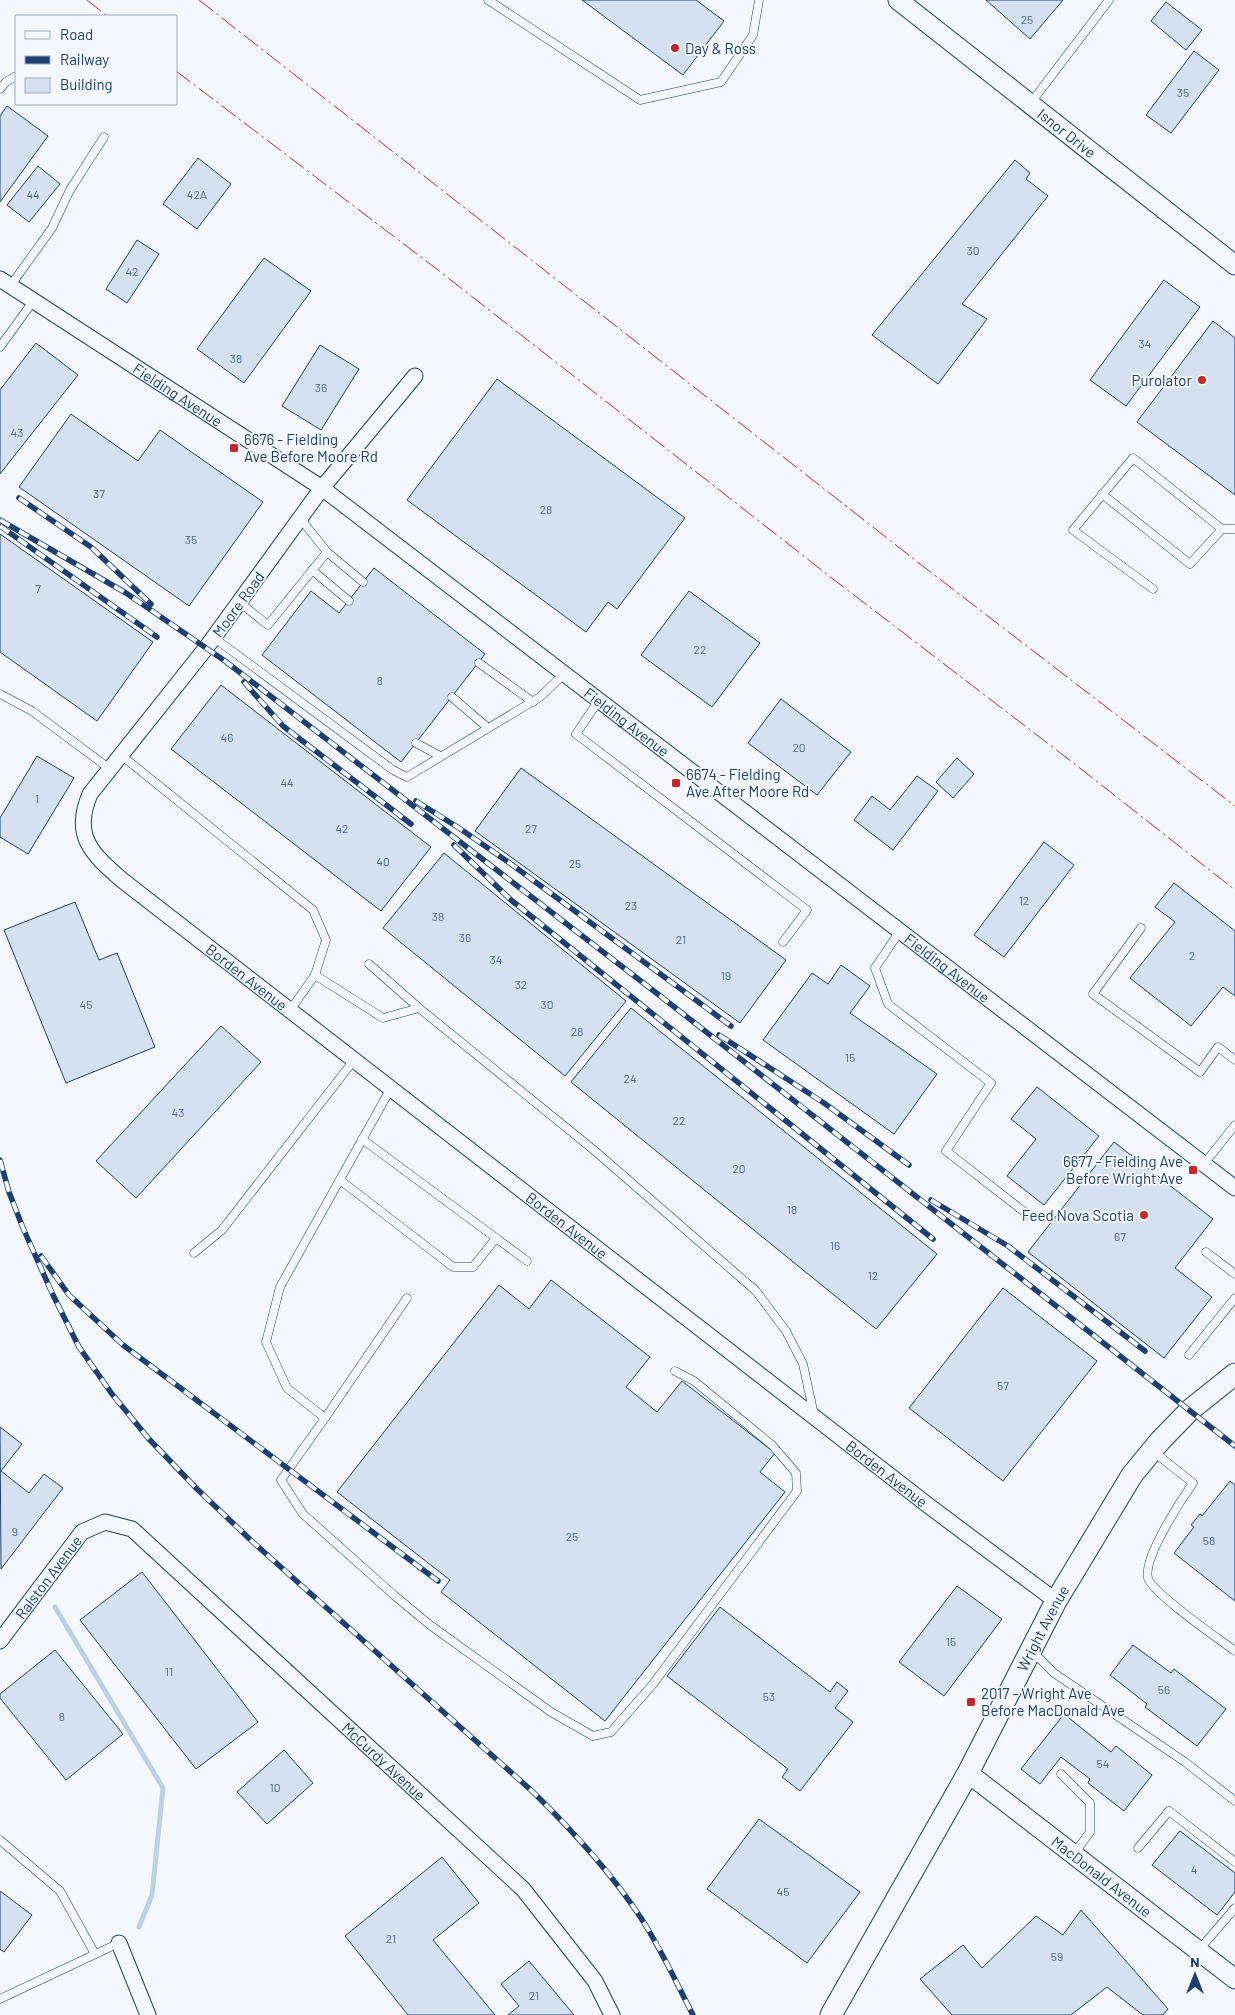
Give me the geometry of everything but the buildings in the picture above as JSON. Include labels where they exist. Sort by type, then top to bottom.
[{"type":"main road","name":"Wright Avenue","points":[[831,2015],[968,1773],[1056,1600],[1132,1475],[1152,1450],[1190,1410],[1235,1374]]},
{"type":"street","name":"Isnor Drive","points":[[898,0],[1235,265]]},
{"type":"street","name":"Fielding Avenue","points":[[5,282],[322,488],[1235,1188]]},
{"type":"street","name":"Moore Road","points":[[86,841],[83,828],[83,810],[90,794],[213,637],[322,488],[416,376]]},
{"type":"street","name":"Borden Avenue","points":[[86,841],[100,861],[122,880],[291,1009],[354,1060],[929,1506],[1056,1600]]},
{"type":"street","name":"Ralston Avenue","points":[[0,1641],[82,1532],[105,1522],[132,1529]]},
{"type":"street","name":"McCurdy Avenue","points":[[132,1529],[523,1888],[595,1981],[612,2015]]},
{"type":"street","name":"MacDonald Avenue","points":[[968,1773],[1235,1979]]},
{"type":"street","points":[[119,1943],[148,2015]]},
{"type":"lane","points":[[488,0],[640,100],[721,82],[753,35],[759,0]]},
{"type":"lane","points":[[1030,104],[1109,0]]},
{"type":"lane","points":[[0,89],[6,82],[15,77]]},
{"type":"lane","points":[[5,282],[52,228],[70,190],[104,137]]},
{"type":"lane","points":[[0,347],[34,300]]},
{"type":"lane","points":[[1153,588],[1074,530],[1133,458],[1222,529],[1235,529]]},
{"type":"lane","points":[[1102,494],[1190,564],[1222,529]]},
{"type":"lane","points":[[300,518],[327,552],[363,582]]},
{"type":"lane","points":[[239,602],[268,624],[327,552]]},
{"type":"lane","points":[[312,570],[349,600]]},
{"type":"lane","points":[[213,637],[393,770],[408,777],[440,756],[533,702],[564,674]]},
{"type":"lane","points":[[478,663],[533,702]]},
{"type":"lane","points":[[0,694],[32,711],[110,769]]},
{"type":"lane","points":[[452,697],[488,728]]},
{"type":"lane","points":[[599,700],[576,734],[807,910],[783,942]]},
{"type":"lane","points":[[416,743],[440,756]]},
{"type":"lane","points":[[121,755],[312,910],[326,940],[314,975],[291,1009]]},
{"type":"lane","points":[[1141,928],[1093,994],[1200,1072],[1218,1047],[1235,1060]]},
{"type":"lane","points":[[900,931],[875,968],[888,1004],[991,1083],[946,1151],[1027,1214]]},
{"type":"lane","points":[[369,964],[419,1008],[595,1151],[756,1291],[786,1332],[803,1364],[815,1418]]},
{"type":"lane","points":[[314,975],[383,1018],[419,1008]]},
{"type":"lane","points":[[194,1253],[222,1230],[354,1060]]},
{"type":"lane","points":[[325,1418],[287,1388],[266,1342],[280,1287],[390,1088]]},
{"type":"lane","points":[[1204,1164],[1235,1125]]},
{"type":"lane","points":[[362,1139],[527,1261]]},
{"type":"lane","points":[[340,1180],[454,1267],[473,1267],[496,1238]]},
{"type":"lane","points":[[1206,1252],[1235,1274]]},
{"type":"lane","points":[[407,1298],[281,1480],[303,1514],[394,1596],[430,1625],[551,1712],[593,1736],[612,1732],[653,1684],[797,1491],[796,1473],[772,1445],[694,1381],[675,1370]]},
{"type":"lane","points":[[1189,1356],[1234,1303]]},
{"type":"lane","points":[[1152,1450],[1193,1483],[1175,1509],[1150,1561],[1147,1575],[1150,1584],[1188,1617],[1235,1651]]},
{"type":"lane","points":[[1031,1649],[1054,1672],[1185,1762],[1235,1802]]},
{"type":"lane","points":[[1061,1774],[1090,1803],[1090,1832],[1073,1854]]},
{"type":"lane","points":[[1138,1848],[1169,1811],[1235,1862]]},
{"type":"lane","points":[[0,1840],[60,1891],[95,1954]]},
{"type":"lane","points":[[1198,1951],[1235,1908]]},
{"type":"lane","points":[[0,1999],[119,1943]]},
{"type":"waterway","points":[[55,1607],[163,1788],[152,1895],[139,1927]]},
{"type":"railway","points":[[19,498],[91,547],[151,604]]},
{"type":"railway","points":[[0,520],[126,593],[225,661],[659,995],[1235,1446]]},
{"type":"railway","points":[[0,526],[157,637]]},
{"type":"railway","points":[[244,682],[283,726],[411,824]]},
{"type":"railway","points":[[416,801],[511,864],[731,1026]]},
{"type":"railway","points":[[454,845],[511,900],[933,1239]]},
{"type":"railway","points":[[719,1035],[824,1103],[909,1165]]},
{"type":"railway","points":[[0,1160],[9,1192],[23,1228],[53,1295],[79,1347],[112,1394],[149,1439],[197,1489],[255,1544],[532,1791],[562,1821],[617,1884],[641,1918],[693,2015]]},
{"type":"railway","points":[[931,1200],[1008,1246],[1145,1351]]},
{"type":"railway","points":[[41,1256],[69,1295],[123,1345],[438,1581]]},
{"type":"power","points":[[87,0],[106,15]]},
{"type":"power","points":[[199,0],[924,567],[1235,806]]},
{"type":"power","points":[[178,73],[438,270],[1235,890]]},
{"type":"place","name":"Day & Ross","points":[[675,48]]},
{"type":"place","name":"Purolator","points":[[1202,380]]},
{"type":"place","name":"6676 - Fielding Ave Before Moore Rd","points":[[234,448]]},
{"type":"place","name":"6674 - Fielding Ave After Moore Rd","points":[[676,783]]},
{"type":"place","name":"6677 - Fielding Ave Before Wright Ave","points":[[1193,1170]]},
{"type":"place","name":"Feed Nova Scotia","points":[[1144,1215]]},
{"type":"place","name":"2017 - Wright Ave Before MacDonald Ave","points":[[971,1702]]}]
